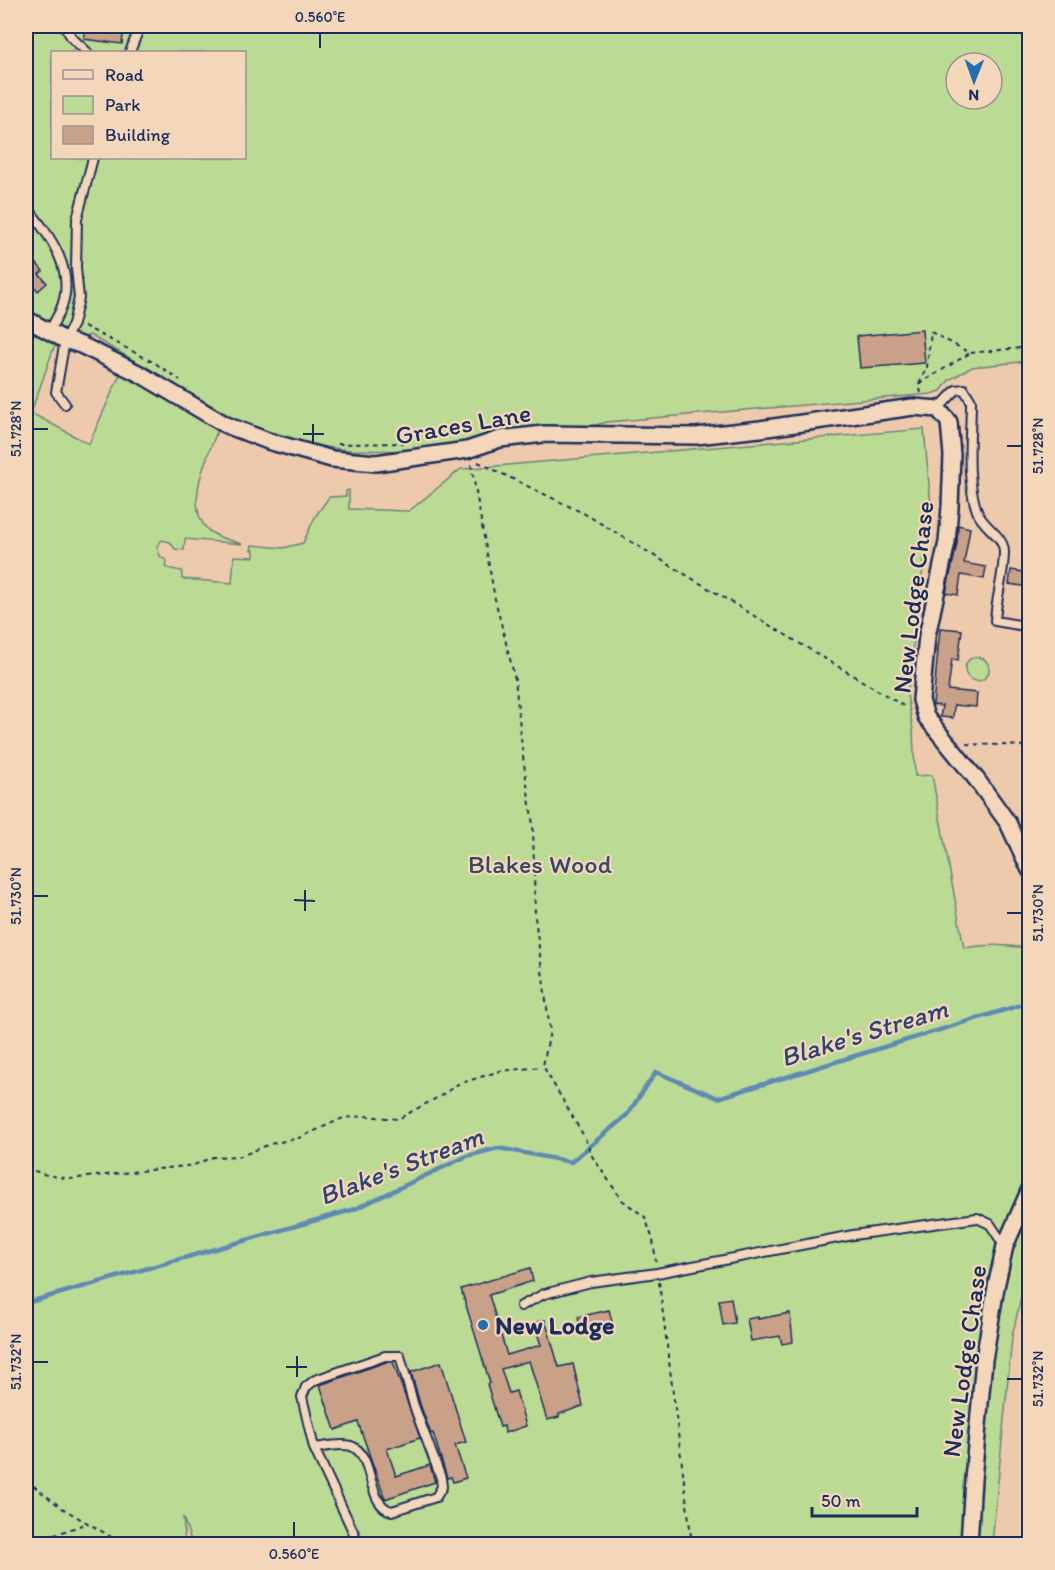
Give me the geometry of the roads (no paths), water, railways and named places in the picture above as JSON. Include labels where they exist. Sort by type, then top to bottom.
[{"type":"street","name":"Graces Lane","points":[[26,320],[140,374],[237,429],[268,441],[332,459],[376,463],[467,450],[500,439],[544,434],[696,436],[931,408]]},
{"type":"street","name":"New Lodge Chase","points":[[931,408],[949,422],[952,455],[947,542],[927,636],[921,700],[926,717],[1008,823],[1029,870]]},
{"type":"street","name":"New Lodge Chase","points":[[969,1545],[984,1360],[996,1287],[1005,1246],[1029,1189]]},
{"type":"lane","points":[[130,51],[140,26]]},
{"type":"lane","points":[[66,27],[72,38],[86,51]]},
{"type":"lane","points":[[65,404],[56,392],[65,340],[73,324],[79,298],[76,267],[77,219],[93,159]]},
{"type":"lane","points":[[26,206],[57,247],[65,274],[64,296],[60,311],[49,332]]},
{"type":"lane","points":[[931,408],[956,390],[964,389],[969,394],[971,401],[970,464],[976,508],[984,524],[1002,541],[1004,552],[995,621],[1025,626]]},
{"type":"lane","points":[[521,1306],[544,1294],[591,1282],[657,1273],[853,1235],[977,1218],[990,1224],[1005,1246]]},
{"type":"lane","points":[[314,1448],[343,1445],[361,1452],[378,1499],[386,1510],[392,1511],[436,1497],[440,1493],[441,1478],[414,1406],[400,1356],[385,1356],[315,1380],[306,1386],[302,1397],[314,1448],[359,1545]]},
{"type":"waterway","name":"Blake's Stream","points":[[26,1303],[355,1209],[467,1156],[498,1148],[571,1162],[627,1115],[656,1072],[718,1098],[1030,1004]]},
{"type":"place","name":"New Lodge","points":[[483,1325]]},
{"type":"park label","name":"Blakes Wood","points":[[540,864]]}]
